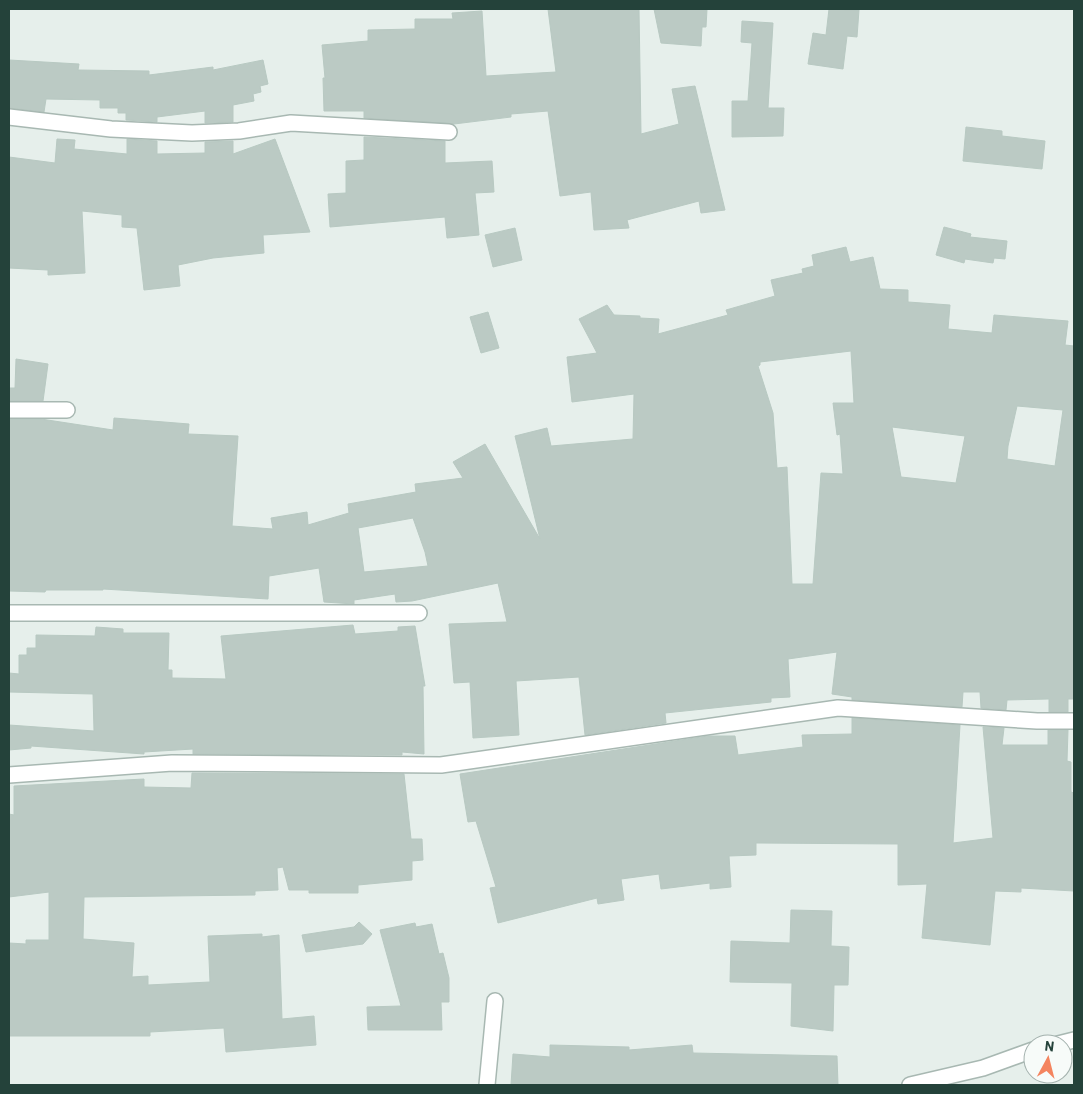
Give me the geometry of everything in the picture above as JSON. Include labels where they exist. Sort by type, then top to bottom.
[{"type":"street","points":[[9,117],[111,129],[192,133],[238,131],[291,123],[449,132]]},
{"type":"street","points":[[9,410],[68,410]]},
{"type":"street","points":[[9,612],[419,613]]},
{"type":"street","points":[[9,775],[172,763],[441,765],[838,708],[1037,721],[1074,721]]},
{"type":"street","points":[[487,1085],[495,1000]]},
{"type":"street","points":[[910,1085],[983,1068],[1023,1054]]},
{"type":"building","points":[[548,9],[639,9],[641,134],[679,124],[672,89],[695,86],[725,210],[701,213],[699,201],[627,220],[629,228],[594,230],[591,192],[560,196],[548,111],[511,114],[511,117],[454,124],[364,118],[364,111],[324,111],[323,78],[325,78],[322,45],[368,41],[368,30],[415,29],[415,19],[453,19],[452,13],[482,11],[486,76],[556,72]]},
{"type":"building","points":[[654,9],[707,9],[706,27],[702,27],[701,46],[661,43]]},
{"type":"building","points":[[829,9],[859,10],[857,37],[847,36],[843,69],[808,64],[813,33],[826,35]]},
{"type":"building","points":[[742,21],[773,23],[768,108],[784,108],[783,136],[732,137],[732,101],[748,101],[752,43],[741,42]]},
{"type":"building","points":[[9,60],[79,64],[78,70],[149,71],[149,75],[213,67],[213,70],[263,60],[268,84],[260,86],[261,92],[253,94],[254,101],[233,105],[233,122],[205,123],[205,111],[157,117],[157,122],[126,120],[126,113],[118,113],[118,108],[100,108],[100,100],[46,99],[44,112],[9,108]]},
{"type":"building","points":[[966,127],[1002,131],[1002,136],[1045,141],[1042,169],[963,161]]},
{"type":"building","points":[[364,137],[445,141],[445,163],[492,161],[494,192],[475,193],[479,235],[447,238],[445,217],[330,227],[328,194],[346,193],[346,161],[364,160]]},
{"type":"building","points":[[57,139],[75,140],[74,149],[127,154],[127,139],[157,141],[157,154],[205,153],[205,142],[233,141],[233,154],[275,139],[310,232],[263,235],[264,253],[213,258],[178,265],[180,286],[144,290],[137,228],[122,227],[122,215],[82,211],[85,273],[48,275],[48,270],[9,268],[9,157],[55,163]]},
{"type":"building","points":[[944,227],[971,234],[970,237],[1007,241],[1005,259],[994,258],[993,263],[965,259],[964,263],[936,255]]},
{"type":"building","points":[[515,228],[522,260],[493,267],[485,235]]},
{"type":"building","points":[[846,247],[850,262],[873,257],[880,289],[908,290],[908,302],[950,305],[948,329],[992,333],[994,315],[1068,321],[1065,345],[1074,346],[1074,699],[1068,699],[1068,712],[1049,712],[1049,699],[1007,700],[1006,710],[981,708],[980,692],[963,692],[962,707],[852,700],[852,697],[832,694],[837,652],[788,659],[790,697],[771,698],[771,702],[665,713],[666,723],[585,735],[579,677],[516,681],[519,735],[473,738],[470,682],[454,683],[449,624],[507,622],[498,583],[412,601],[396,602],[395,594],[354,600],[354,604],[324,602],[319,568],[269,576],[268,599],[103,589],[46,590],[45,592],[9,591],[9,419],[41,419],[113,430],[114,418],[189,424],[188,434],[238,436],[232,526],[273,529],[271,518],[307,512],[308,525],[349,513],[348,504],[416,492],[415,484],[463,478],[453,462],[485,444],[540,539],[515,436],[547,428],[551,446],[633,439],[634,394],[572,402],[567,357],[597,353],[579,319],[607,305],[614,315],[659,319],[658,334],[728,315],[726,310],[775,296],[771,280],[803,273],[802,269],[814,266],[812,255]],"holes":[[[851,351],[854,403],[833,403],[837,435],[840,434],[843,474],[821,473],[813,584],[792,584],[787,467],[777,468],[773,413],[758,366],[760,362]],[[1017,406],[1063,410],[1055,466],[1007,459]],[[892,427],[965,436],[956,483],[901,477]],[[413,518],[428,566],[364,572],[358,528]]]},
{"type":"building","points":[[488,312],[499,348],[481,353],[470,317]]},
{"type":"building","points":[[16,359],[48,364],[43,401],[9,401],[9,388],[15,388]]},
{"type":"building","points":[[353,625],[355,634],[398,631],[398,627],[415,626],[425,686],[423,686],[424,754],[402,752],[402,755],[193,754],[193,749],[144,752],[144,754],[31,746],[31,748],[9,750],[9,725],[94,731],[93,694],[9,692],[9,673],[19,674],[19,655],[27,655],[27,648],[36,648],[36,635],[95,636],[96,627],[123,629],[123,633],[169,633],[168,670],[172,670],[172,678],[226,679],[221,636]]},
{"type":"building","points":[[852,718],[960,725],[953,843],[993,838],[983,727],[1004,728],[1002,745],[1048,745],[1048,730],[1068,730],[1067,761],[1071,762],[1071,792],[1074,793],[1074,891],[1021,888],[1021,892],[995,891],[990,945],[922,938],[927,884],[898,885],[898,844],[756,843],[756,855],[729,856],[731,887],[710,889],[710,883],[661,889],[659,874],[621,879],[624,900],[598,904],[597,898],[498,923],[490,888],[496,887],[476,821],[468,822],[460,774],[708,736],[735,736],[738,755],[803,747],[802,735],[852,734]]},
{"type":"building","points":[[192,773],[404,774],[411,839],[422,839],[423,860],[412,861],[412,880],[358,885],[358,893],[309,893],[309,890],[289,890],[283,867],[277,868],[278,890],[255,891],[255,895],[84,897],[83,939],[134,943],[132,977],[148,976],[148,985],[210,982],[208,936],[262,934],[262,937],[279,935],[282,1019],[314,1016],[316,1045],[226,1052],[224,1028],[150,1032],[150,1036],[9,1036],[9,943],[26,944],[26,940],[49,940],[49,892],[9,897],[9,814],[14,815],[14,786],[144,779],[144,787],[191,788]]},
{"type":"building","points":[[791,910],[832,911],[831,946],[849,947],[848,985],[834,985],[833,1031],[791,1026],[792,983],[730,982],[731,941],[790,943]]},
{"type":"building","points":[[359,922],[372,934],[363,944],[306,952],[302,935],[354,927]]},
{"type":"building","points":[[415,923],[416,927],[432,924],[439,954],[443,953],[449,978],[449,1002],[441,1002],[442,1030],[368,1030],[367,1007],[401,1006],[380,930]]},
{"type":"building","points":[[550,1045],[629,1047],[629,1050],[692,1045],[693,1053],[837,1056],[838,1085],[511,1085],[513,1054],[550,1057]]}]
